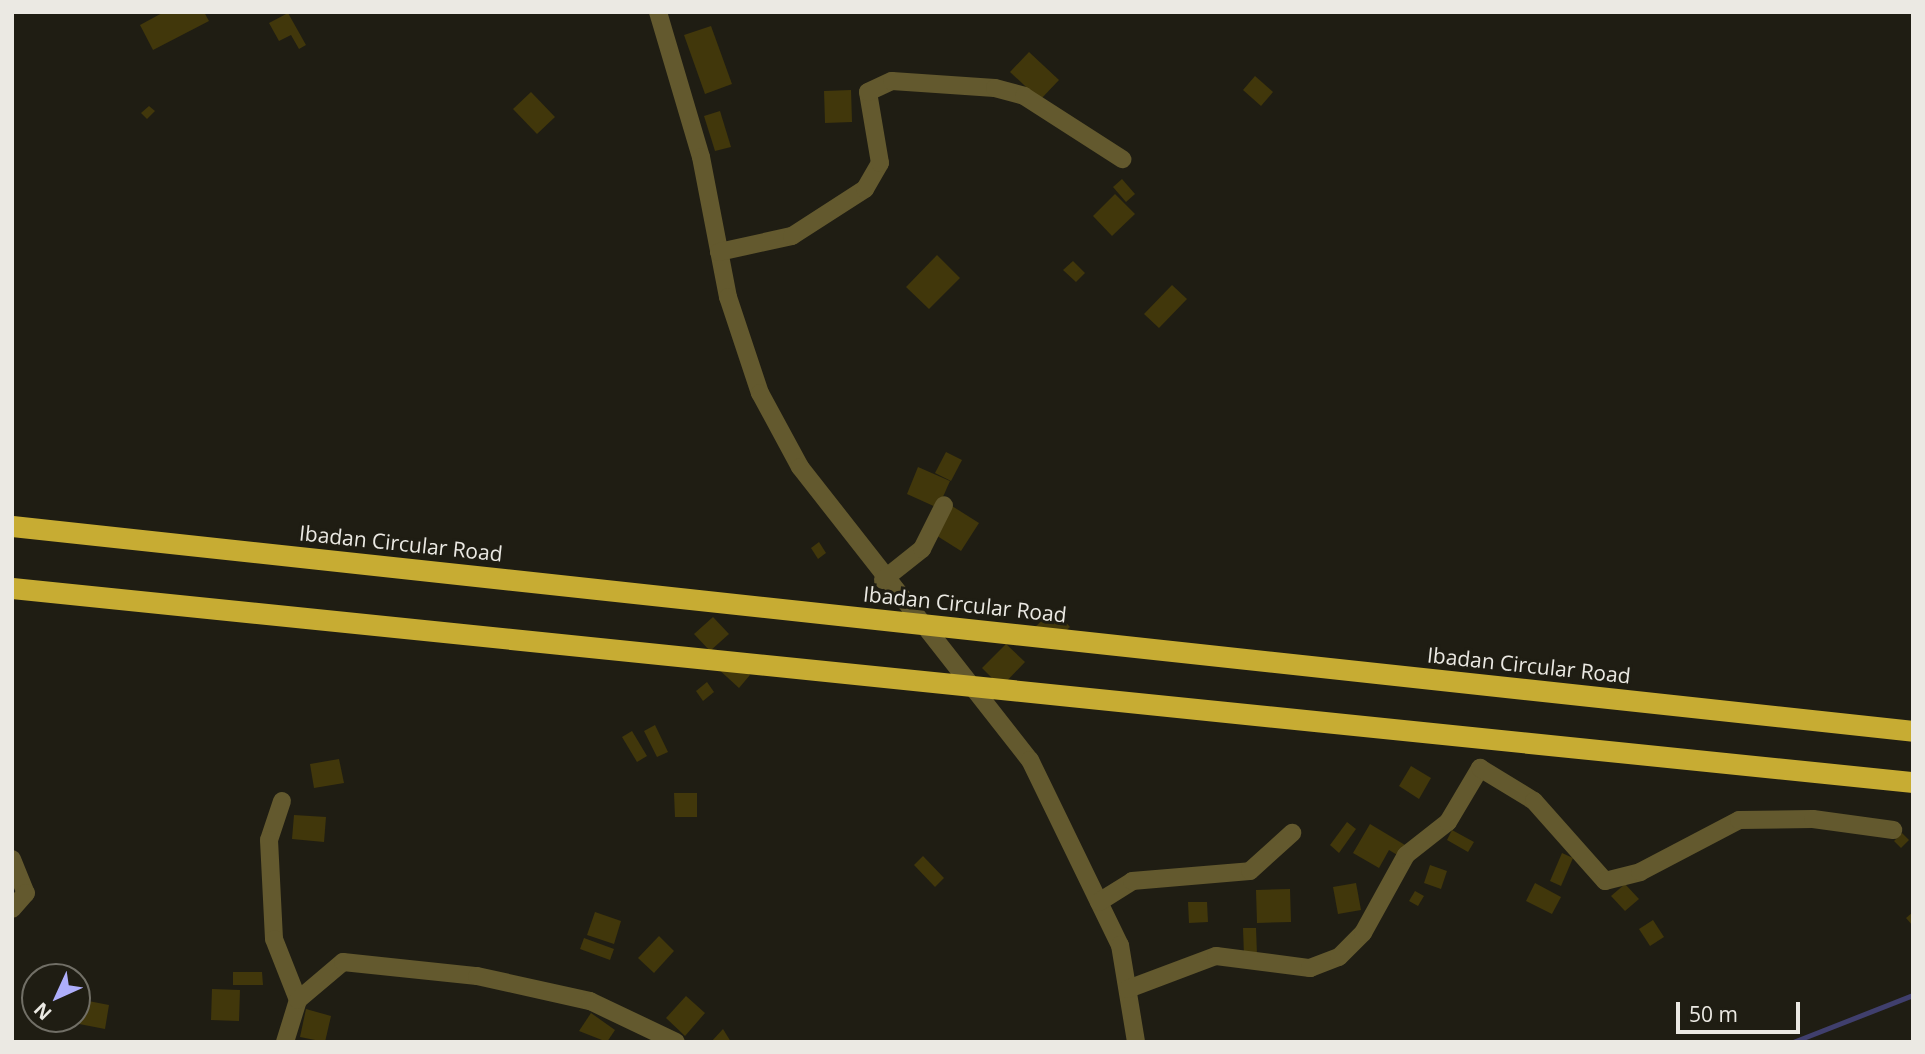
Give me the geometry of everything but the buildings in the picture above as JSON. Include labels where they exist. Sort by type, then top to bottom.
[{"type":"highway","name":"Ibadan Circular Road","points":[[12,526],[1913,731]]},
{"type":"highway","points":[[12,588],[1913,782]]},
{"type":"street","points":[[658,12],[698,144],[719,252],[760,393],[800,467],[883,580],[1030,760],[1120,946],[1136,1042]]},
{"type":"street","points":[[719,252],[792,236],[865,189],[880,163],[868,92],[892,81],[995,88],[1024,96],[1122,159]]},
{"type":"street","points":[[883,580],[922,549],[944,505]]},
{"type":"street","points":[[1128,989],[1216,956],[1310,968],[1339,957],[1363,933],[1406,855],[1448,822],[1480,768],[1534,802],[1605,881],[1640,872],[1739,820],[1814,819],[1893,830]]},
{"type":"street","points":[[282,802],[269,840],[274,939],[298,1000]]},
{"type":"street","points":[[1100,902],[1132,881],[1250,872],[1292,833]]},
{"type":"street","points":[[12,859],[26,893],[12,909]]},
{"type":"street","points":[[285,1042],[298,1000],[343,962],[477,976],[590,1000],[676,1042]]},
{"type":"waterway","points":[[1793,1042],[1913,995]]}]
